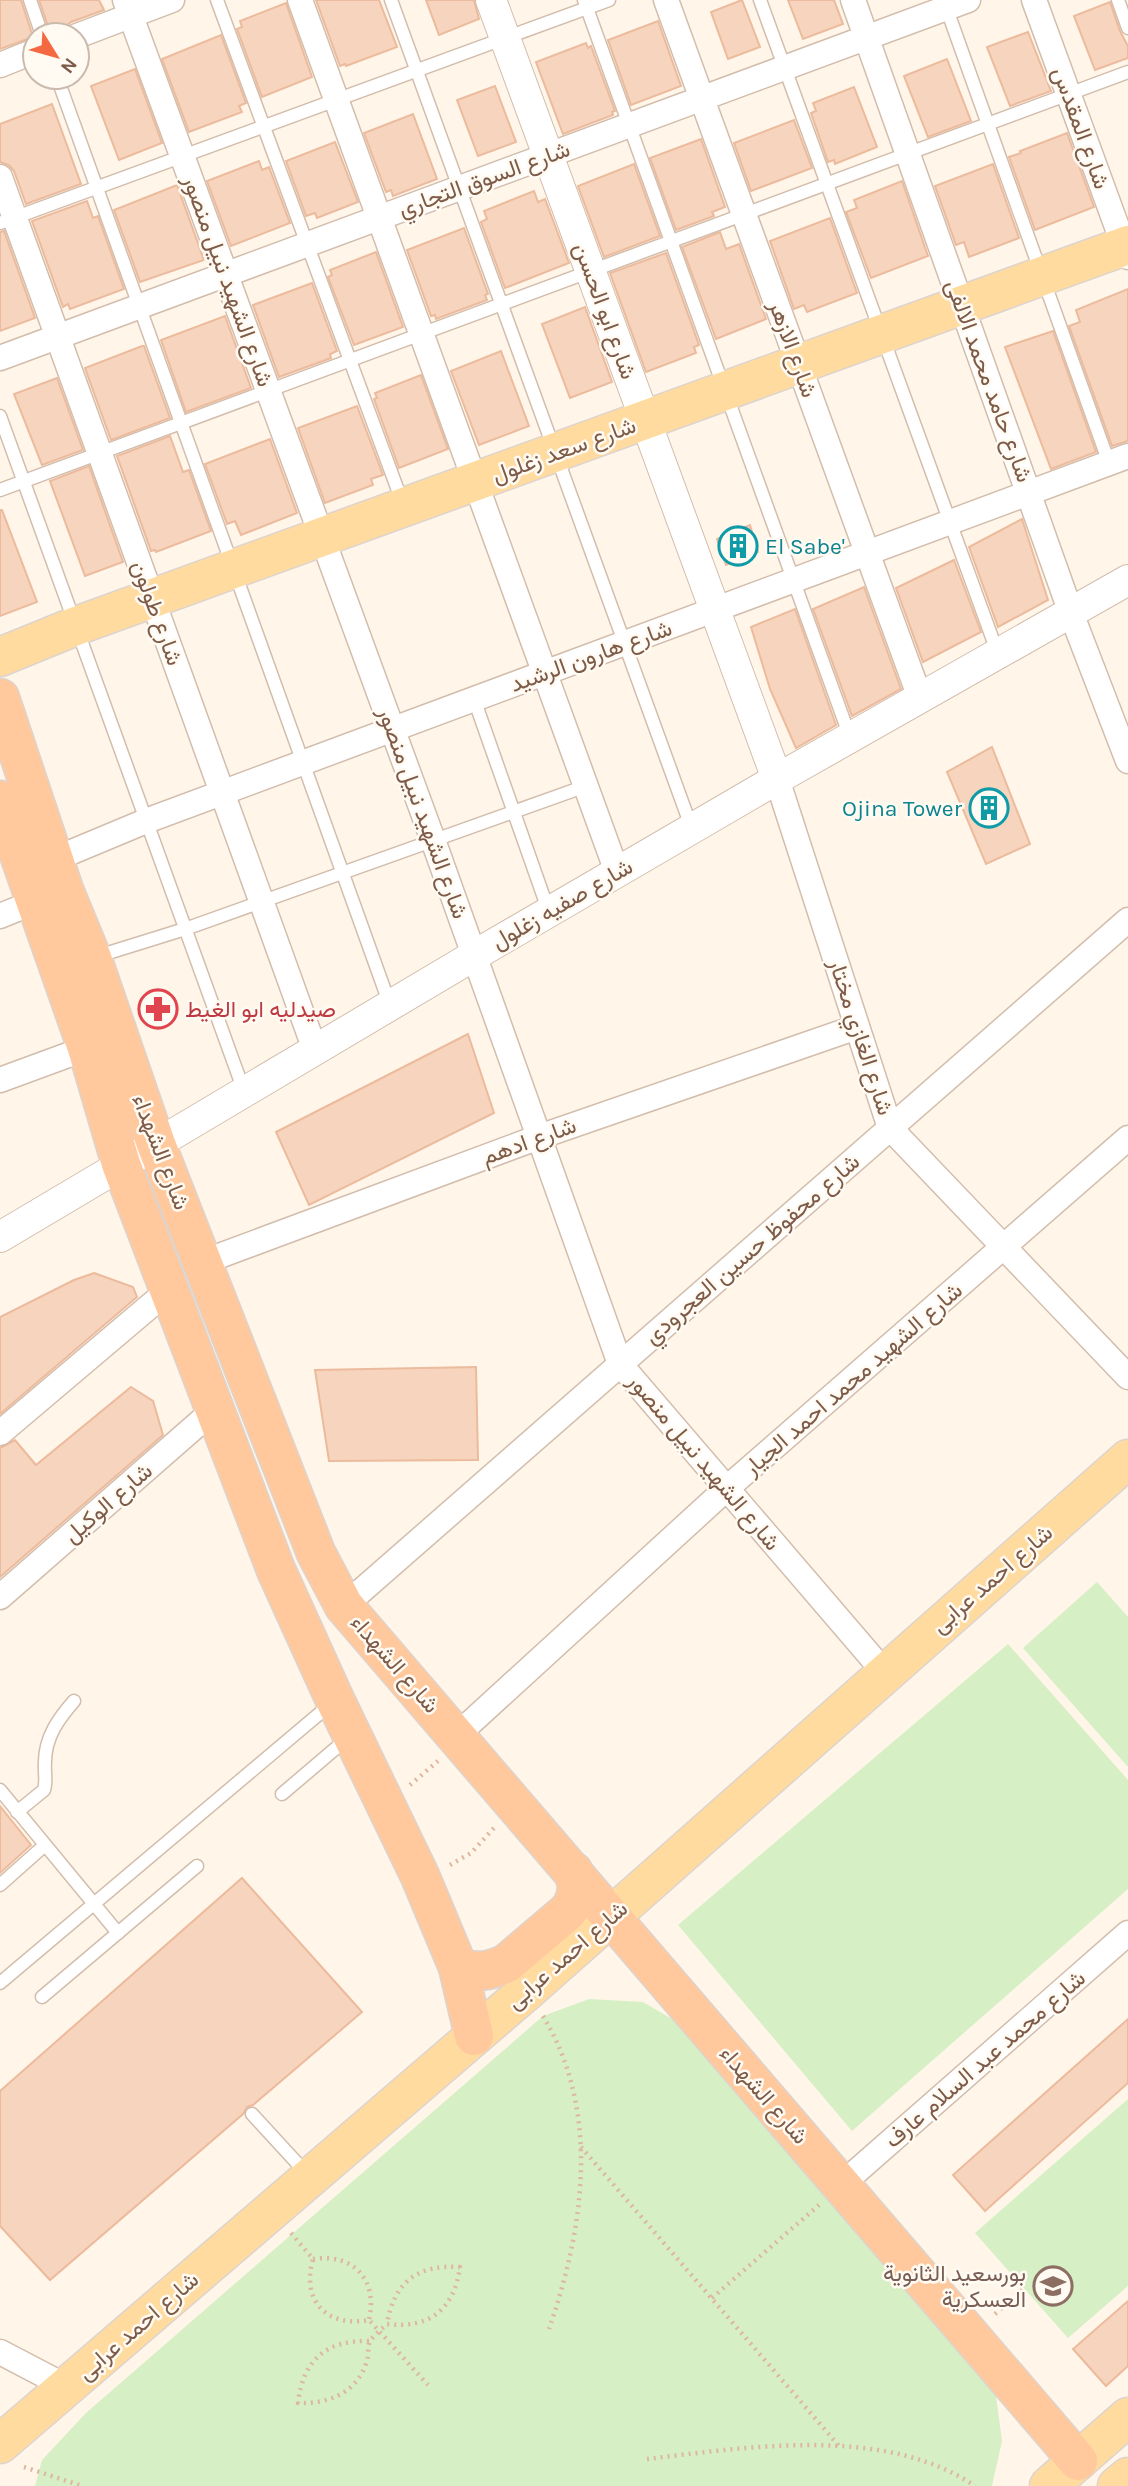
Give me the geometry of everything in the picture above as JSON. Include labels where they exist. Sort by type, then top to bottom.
[{"type":"highway","name":"شارع الشهداء","points":[[0,698],[64,890],[92,958],[156,1144],[316,1553],[344,1606],[1078,2461]]},
{"type":"highway","name":"شارع الشهداء","points":[[0,800],[87,1048],[121,1164],[276,1570],[351,1735],[420,1876],[458,1967],[474,2036]]},
{"type":"highway","points":[[458,1967],[470,1971],[495,1969],[558,1920],[574,1903],[577,1892],[573,1871]]},
{"type":"main road","name":"شارع سعد زغلول","points":[[0,657],[152,598],[798,364],[1042,276],[1127,249]]},
{"type":"main road","name":"شارع احمد عرابى","points":[[11,2455],[66,2387],[528,1990],[1128,1459]]},
{"type":"main road","points":[[1049,2486],[1128,2417]]},
{"type":"main road","points":[[1117,2486],[1128,2477]]},
{"type":"street","points":[[91,28],[128,8],[172,0]]},
{"type":"street","points":[[300,0],[617,872]]},
{"type":"street","name":"شارع ابو الحسن","points":[[491,0],[777,779]]},
{"type":"street","name":"شارع الازهر","points":[[666,0],[920,698]]},
{"type":"street","name":"شارع حامد محمد الالفى","points":[[853,0],[1071,613],[1128,761]]},
{"type":"street","name":"شارع المقدس","points":[[1034,0],[1127,249]]},
{"type":"street","name":"شارع السوق التجاري","points":[[0,358],[702,99],[952,3]]},
{"type":"street","name":"شارع الشهيد نبيل منصور","points":[[128,8],[475,955],[620,1364],[885,1673]]},
{"type":"street","points":[[0,65],[21,57]]},
{"type":"street","name":"شارع طولون","points":[[0,177],[7,220],[58,337],[315,1050]]},
{"type":"street","name":"شارع هارون الرشيد","points":[[55,859],[146,821],[1119,459]]},
{"type":"street","name":"شارع صفيه زغلول","points":[[0,1237],[617,872],[1128,580]]},
{"type":"street","name":"شارع الغازي مختار","points":[[777,779],[890,1128],[1128,1377]]},
{"type":"street","points":[[0,916],[37,901]]},
{"type":"street","name":"شارع محفوظ حسين العجرودي","points":[[344,1606],[1128,920]]},
{"type":"street","name":"شارع ادهم","points":[[203,1262],[539,1137],[857,1027]]},
{"type":"street","points":[[0,1080],[87,1048]]},
{"type":"street","name":"شارع الشهيد محمد احمد الجيار","points":[[459,1739],[726,1489],[1128,1138]]},
{"type":"street","points":[[0,1433],[170,1289]]},
{"type":"street","name":"شارع الوكيل","points":[[0,1597],[215,1409]]},
{"type":"street","name":"شارع محمد عبد السلام عارف","points":[[841,2185],[1128,1933]]},
{"type":"street","points":[[0,2352],[66,2387]]},
{"type":"lane","points":[[30,0],[37,21]]},
{"type":"lane","points":[[217,0],[404,507]]},
{"type":"lane","points":[[391,0],[692,829]]},
{"type":"lane","points":[[7,220],[505,38],[585,4],[609,0]]},
{"type":"lane","points":[[760,0],[999,654]]},
{"type":"lane","points":[[1118,0],[1128,28]]},
{"type":"lane","points":[[952,3],[988,124],[1042,276],[1119,459]]},
{"type":"lane","points":[[585,4],[850,738]]},
{"type":"lane","points":[[0,490],[1128,72]]},
{"type":"lane","points":[[62,91],[390,1005]]},
{"type":"lane","points":[[0,416],[244,1092]]},
{"type":"lane","points":[[474,699],[549,912]]},
{"type":"lane","points":[[92,958],[185,929],[586,786]]},
{"type":"lane","points":[[0,1983],[335,1700]]},
{"type":"lane","points":[[17,1812],[44,1790],[44,1759],[49,1738],[74,1701]]},
{"type":"lane","points":[[282,1794],[351,1735]]},
{"type":"lane","points":[[0,1790],[118,1933]]},
{"type":"lane","points":[[0,1885],[45,1845]]},
{"type":"lane","points":[[42,1997],[197,1866]]},
{"type":"lane","points":[[252,2114],[311,2178]]},
{"type":"path","points":[[386,1806],[459,1739]]},
{"type":"path","points":[[420,1876],[443,1869],[471,1853],[483,1842],[513,1802]]},
{"type":"path","points":[[528,1990],[553,2032],[569,2072],[579,2118],[582,2174],[575,2239],[565,2283],[550,2329]]},
{"type":"path","points":[[580,2147],[839,2446]]},
{"type":"path","points":[[712,2298],[841,2185]]},
{"type":"path","points":[[272,2211],[313,2259]]},
{"type":"path","points":[[313,2259],[327,2257],[342,2260],[365,2278],[372,2306],[369,2320]]},
{"type":"path","points":[[313,2259],[309,2273],[310,2289],[326,2314],[339,2321],[354,2323],[369,2320]]},
{"type":"path","points":[[369,2341],[368,2359],[360,2376],[348,2389],[334,2399],[298,2403],[300,2385],[307,2368],[319,2355],[343,2343],[369,2341],[387,2324],[390,2306],[410,2278],[425,2269],[460,2267],[458,2285],[450,2301],[438,2314],[405,2326],[387,2324]]},
{"type":"path","points":[[971,2336],[1024,2288]]},
{"type":"path","points":[[369,2320],[428,2385]]},
{"type":"path","points":[[647,2459],[741,2448],[839,2446],[908,2456],[930,2463],[975,2486]]},
{"type":"path","points":[[11,2455],[82,2486]]},
{"type":"green space","points":[[1097,1582],[1128,1617],[1128,1767],[1023,1648]]},
{"type":"green space","points":[[1008,1644],[1128,1780],[1128,1889],[852,2131],[678,1925]]},
{"type":"green space","points":[[589,1999],[643,2002],[684,2026],[979,2364],[996,2396],[1002,2441],[992,2486],[35,2486],[42,2460],[86,2413],[543,2016]]},
{"type":"green space","points":[[1128,2099],[1128,2286],[1068,2338],[975,2233]]},
{"type":"building","points":[[0,0],[21,0],[28,21],[21,21],[21,41],[0,49]]},
{"type":"building","points":[[39,0],[99,0],[104,10],[74,21],[46,21]]},
{"type":"building","points":[[316,0],[379,0],[397,47],[340,66]]},
{"type":"building","points":[[426,0],[474,0],[479,19],[439,35]]},
{"type":"building","points":[[742,0],[760,47],[728,59],[711,12]]},
{"type":"building","points":[[788,0],[834,0],[843,24],[803,39]]},
{"type":"building","points":[[1110,2],[1128,46],[1128,58],[1095,70],[1074,16]]},
{"type":"building","points":[[286,3],[312,77],[262,97],[237,29],[242,27],[240,21]]},
{"type":"building","points":[[658,21],[681,86],[631,105],[608,40]]},
{"type":"building","points":[[1028,32],[1051,91],[1010,106],[987,47]]},
{"type":"building","points":[[221,35],[246,103],[239,106],[242,112],[189,132],[162,59]]},
{"type":"building","points":[[586,43],[588,48],[591,46],[615,111],[612,112],[613,115],[563,134],[536,62]]},
{"type":"building","points":[[947,59],[971,121],[928,137],[904,76]]},
{"type":"building","points":[[135,69],[162,143],[119,160],[91,86]]},
{"type":"building","points":[[495,86],[516,142],[478,156],[457,100]]},
{"type":"building","points":[[854,87],[877,147],[835,164],[834,160],[828,162],[811,113],[816,111],[813,103]]},
{"type":"building","points":[[52,104],[81,184],[26,204],[14,171],[9,165],[0,162],[0,124]]},
{"type":"building","points":[[413,114],[437,179],[393,196],[391,190],[386,192],[364,133]]},
{"type":"building","points":[[794,120],[812,168],[751,191],[734,143]]},
{"type":"building","points":[[1067,133],[1094,207],[1035,230],[1009,157]]},
{"type":"building","points":[[701,139],[725,207],[712,212],[714,216],[676,230],[650,158]]},
{"type":"building","points":[[335,142],[358,202],[317,218],[315,213],[306,216],[286,161]]},
{"type":"building","points":[[259,161],[262,170],[269,167],[290,223],[231,246],[207,181]]},
{"type":"building","points":[[634,164],[660,236],[604,257],[578,186]]},
{"type":"building","points":[[993,164],[1019,238],[969,257],[964,242],[956,245],[935,186]]},
{"type":"building","points":[[902,181],[928,256],[871,278],[846,212],[857,208],[854,200]]},
{"type":"building","points":[[177,185],[204,260],[140,282],[114,210]]},
{"type":"building","points":[[534,191],[538,202],[545,199],[569,263],[505,288],[481,222],[487,219],[484,211]]},
{"type":"building","points":[[87,201],[93,218],[98,216],[124,289],[70,309],[68,304],[63,307],[32,221]]},
{"type":"building","points":[[830,218],[857,293],[807,312],[804,305],[794,309],[770,241]]},
{"type":"building","points":[[464,228],[488,294],[485,295],[487,300],[436,319],[435,315],[431,316],[407,250]]},
{"type":"building","points":[[4,231],[35,318],[0,331],[0,232]]},
{"type":"building","points":[[720,232],[726,249],[739,244],[766,319],[716,339],[682,247]]},
{"type":"building","points":[[376,252],[403,327],[354,345],[328,277],[332,275],[330,270]]},
{"type":"building","points":[[666,253],[699,345],[694,347],[696,353],[646,372],[610,273]]},
{"type":"building","points":[[312,283],[337,351],[330,354],[331,358],[279,377],[253,305]]},
{"type":"building","points":[[1128,289],[1128,441],[1112,446],[1069,326],[1080,322],[1076,310]]},
{"type":"building","points":[[585,307],[612,382],[570,398],[542,324]]},
{"type":"building","points":[[225,316],[251,388],[186,412],[161,340]]},
{"type":"building","points":[[1053,331],[1096,452],[1051,469],[1005,347]]},
{"type":"building","points":[[142,346],[170,418],[111,440],[85,368]]},
{"type":"building","points":[[501,351],[529,426],[479,445],[451,371]]},
{"type":"building","points":[[421,375],[448,449],[399,468],[374,399],[377,398],[375,393]]},
{"type":"building","points":[[57,378],[83,450],[42,465],[14,394]]},
{"type":"building","points":[[357,406],[383,475],[371,479],[373,485],[325,503],[298,428]]},
{"type":"building","points":[[170,436],[183,472],[189,470],[211,531],[156,552],[151,551],[117,456]]},
{"type":"building","points":[[270,439],[297,513],[241,535],[235,521],[227,524],[205,464]]},
{"type":"building","points":[[89,466],[123,562],[85,576],[50,481]]},
{"type":"building","points":[[0,510],[37,602],[0,616]]},
{"type":"building","points":[[1022,519],[1048,600],[998,627],[969,547]]},
{"type":"building","name":"El Sabe'","points":[[750,525],[758,552],[726,565],[717,539]]},
{"type":"building","points":[[954,560],[981,632],[923,662],[896,588]]},
{"type":"building","points":[[864,587],[901,689],[852,716],[813,609]]},
{"type":"building","points":[[795,609],[836,725],[796,748],[770,689],[751,627]]},
{"type":"building","name":"Ojina Tower","points":[[992,747],[1030,844],[986,864],[947,772]]},
{"type":"building","points":[[468,1034],[494,1113],[309,1205],[276,1132]]},
{"type":"building","points":[[94,1273],[133,1287],[137,1297],[0,1414],[0,1317],[74,1280]]},
{"type":"building","points":[[476,1367],[478,1460],[329,1461],[315,1370]]},
{"type":"building","points":[[131,1387],[153,1401],[163,1435],[0,1577],[0,1448],[15,1440],[36,1465]]},
{"type":"building","points":[[0,1806],[31,1845],[0,1873]]},
{"type":"building","points":[[242,1878],[362,2012],[253,2105],[247,2107],[243,2114],[50,2280],[0,2226],[0,2091]]},
{"type":"building","points":[[1128,2019],[1128,2083],[985,2211],[953,2175]]},
{"type":"building","points":[[1128,2301],[1128,2366],[1106,2386],[1073,2349]]},
{"type":"place","name":"El Sabe'","points":[[738,546]]},
{"type":"place","name":"Ojina Tower","points":[[989,808]]},
{"type":"place","name":"صيدليه ابو الغيط","points":[[158,1009]]},
{"type":"place","name":"بورسعيد الثانوية العسكرية","points":[[1053,2286]]}]
